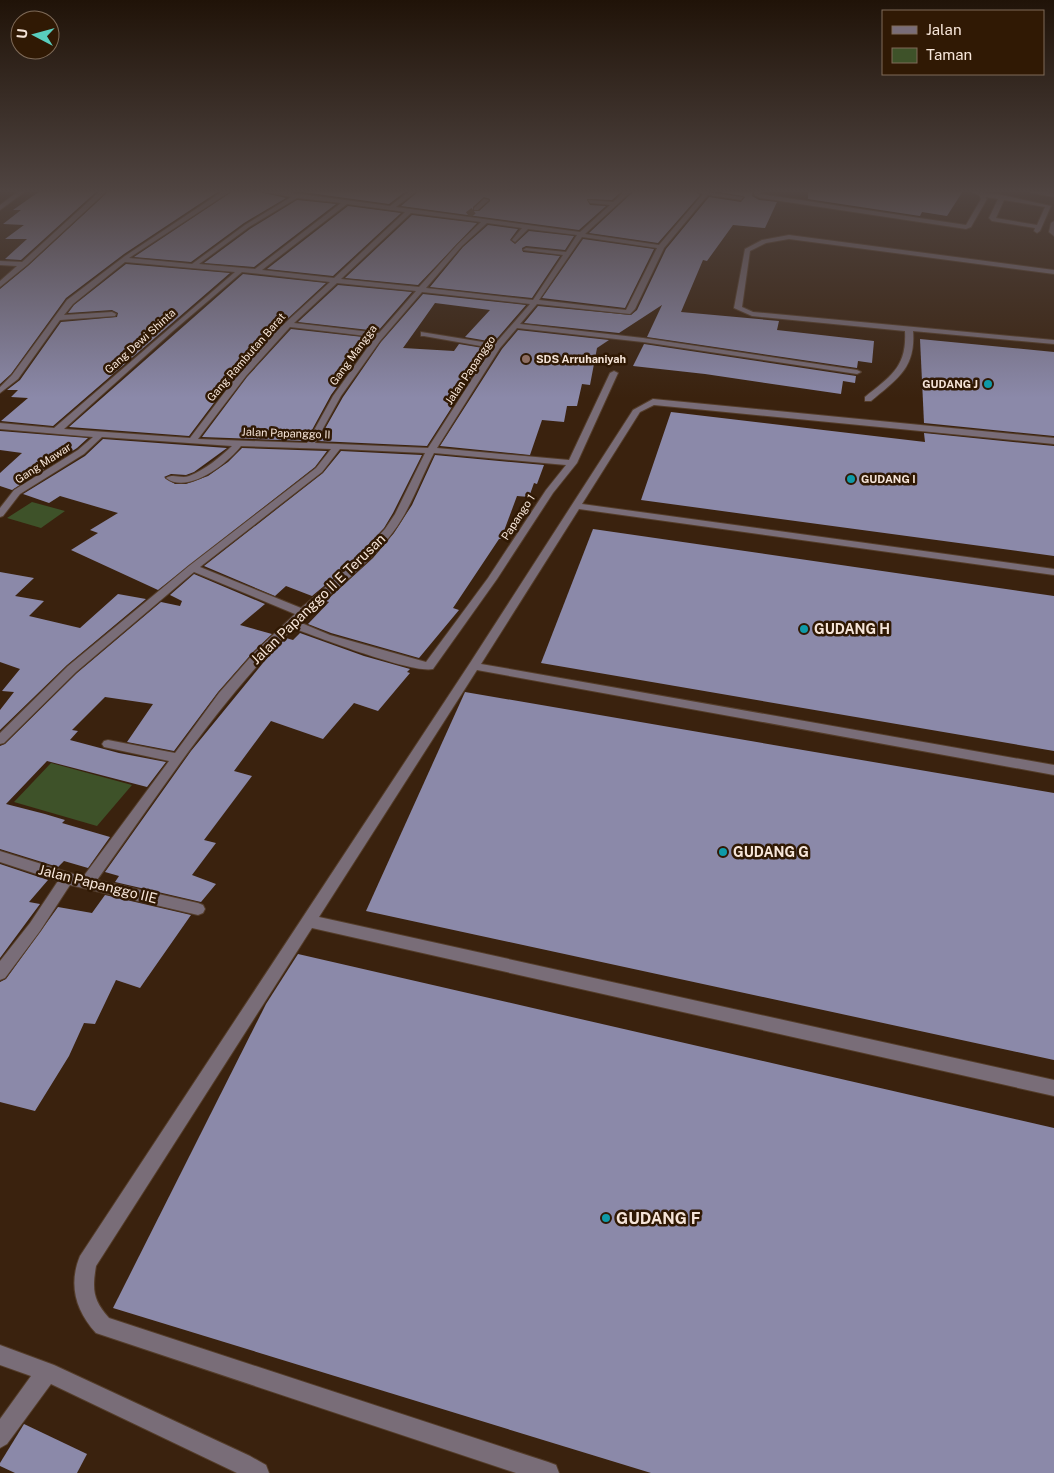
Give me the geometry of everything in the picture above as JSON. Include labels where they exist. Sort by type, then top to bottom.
[{"type":"street","points":[[0,285],[30,260]]},
{"type":"street","points":[[0,391],[15,377],[75,298],[124,260],[240,270],[630,312],[655,260]]},
{"type":"street","points":[[193,266],[202,260]]},
{"type":"street","points":[[256,272],[272,260]]},
{"type":"street","name":"Gang Rambutan Barat","points":[[192,441],[243,374],[287,326],[358,260]]},
{"type":"street","name":"Gang Mangga","points":[[310,445],[337,396],[380,335],[447,260]]},
{"type":"street","name":"Jalan Papanggo","points":[[431,452],[497,347],[534,303],[564,260]]},
{"type":"street","points":[[745,260],[743,286],[738,302],[738,308],[743,312],[1054,342]]},
{"type":"street","points":[[963,260],[1054,272]]},
{"type":"street","points":[[0,263],[25,264]]},
{"type":"street","name":"Gang Dewi Shinta","points":[[56,430],[146,353],[190,311],[240,270]]},
{"type":"street","points":[[59,318],[112,314]]},
{"type":"street","points":[[287,326],[380,335]]},
{"type":"street","points":[[515,326],[643,340],[857,372]]},
{"type":"street","points":[[868,399],[908,362],[911,346],[909,328]]},
{"type":"street","points":[[424,334],[497,347]]},
{"type":"street","name":"Papango 1","points":[[291,623],[367,651],[420,666],[429,666],[492,579],[549,492],[572,463],[614,373]]},
{"type":"street","points":[[548,1473],[103,1326],[90,1313],[86,1304],[83,1284],[88,1263],[637,410],[653,402],[678,403],[1054,441]]},
{"type":"street","name":"Jalan Papanggo II","points":[[0,426],[192,441],[338,446],[572,463]]},
{"type":"street","name":"Gang Mawar","points":[[0,514],[17,492],[81,452],[102,434]]},
{"type":"street","points":[[171,478],[184,480],[193,478],[223,459],[239,443]]},
{"type":"street","points":[[0,740],[72,669],[193,568],[319,470],[338,446]]},
{"type":"street","name":"Jalan Papanggo II E Terusan","points":[[87,883],[223,696],[259,655],[291,623],[352,570],[389,531],[400,514],[413,484],[431,452]]},
{"type":"street","points":[[575,506],[1054,572]]},
{"type":"street","points":[[193,568],[302,613]]},
{"type":"street","points":[[474,666],[1054,770]]},
{"type":"street","points":[[108,744],[178,758]]},
{"type":"street","name":"Jalan Papanggo IIE","points":[[0,856],[67,878],[198,908]]},
{"type":"street","points":[[0,973],[35,927],[67,878]]},
{"type":"street","points":[[309,921],[1054,1088]]},
{"type":"street","points":[[0,1355],[46,1372],[258,1473]]},
{"type":"street","points":[[0,1437],[46,1372]]},
{"type":"green space","points":[[32,502],[65,511],[41,528],[7,518]]},
{"type":"green space","points":[[51,763],[132,785],[97,826],[14,802]]},
{"type":"building","points":[[35,260],[116,260],[66,298],[11,374],[0,384],[0,289]]},
{"type":"building","points":[[165,260],[194,260],[191,262]]},
{"type":"building","points":[[208,260],[263,260],[254,267],[204,263]]},
{"type":"building","points":[[279,260],[351,260],[333,276],[267,269]]},
{"type":"building","points":[[364,260],[442,260],[418,285],[345,278]]},
{"type":"building","points":[[452,260],[558,260],[532,298],[430,287]]},
{"type":"building","points":[[569,260],[649,260],[625,308],[542,298]]},
{"type":"building","points":[[661,260],[708,260],[703,260],[681,312],[779,321],[777,330],[874,341],[872,363],[858,361],[857,368],[647,337],[662,305],[619,333],[524,323],[538,306],[631,315],[637,310]]},
{"type":"building","points":[[126,264],[230,273],[53,426],[1,421],[28,398],[11,397],[18,390],[7,390],[20,380],[61,322],[117,317],[118,313],[112,310],[68,313],[74,305]]},
{"type":"building","points":[[243,274],[326,283],[271,334],[238,371],[189,436],[69,427]]},
{"type":"building","points":[[338,285],[412,292],[378,331],[298,322]]},
{"type":"building","points":[[423,294],[526,305],[494,342],[465,337],[490,310],[435,303],[403,348],[454,351],[459,344],[489,349],[427,446],[318,441],[343,397],[381,342]]},
{"type":"building","points":[[291,329],[372,338],[331,395],[306,441],[202,437],[247,377]]},
{"type":"building","points":[[518,330],[609,340],[597,348],[590,385],[582,384],[577,406],[567,406],[564,422],[542,420],[530,455],[440,446],[502,349]]},
{"type":"building","name":"GUDANG J","points":[[920,339],[1054,352],[1054,436],[924,423]]},
{"type":"building","points":[[644,344],[856,376],[855,383],[843,381],[841,394],[705,374],[633,366]]},
{"type":"building","name":"GUDANG I","points":[[671,412],[925,442],[924,433],[1054,446],[1054,556],[641,500]]},
{"type":"building","points":[[0,431],[88,438],[77,448],[12,490],[0,486],[0,473],[22,453],[0,450]]},
{"type":"building","points":[[103,439],[227,448],[194,472],[186,475],[171,474],[164,477],[175,484],[186,484],[208,476],[228,462],[242,448],[327,451],[315,467],[158,590],[71,550],[98,533],[90,530],[118,513],[60,496],[49,503],[23,494],[85,456]]},
{"type":"building","points":[[341,451],[422,455],[384,528],[347,567],[312,596],[286,586],[275,596],[204,566],[323,473]]},
{"type":"building","points":[[435,455],[544,465],[537,484],[534,483],[529,497],[517,496],[501,539],[499,539],[453,608],[459,610],[419,658],[331,633],[308,624],[329,602],[326,601],[373,558],[394,533],[412,505]]},
{"type":"building","name":"GUDANG H","points":[[593,529],[1054,596],[1054,751],[541,663]]},
{"type":"building","points":[[0,572],[34,578],[15,596],[44,601],[29,616],[80,628],[118,594],[146,599],[67,665],[0,730],[0,710],[14,692],[2,691],[20,669],[0,662]]},
{"type":"building","points":[[194,574],[265,604],[240,625],[272,634],[254,651],[218,692],[174,751],[127,742],[153,704],[105,697],[72,730],[78,731],[70,740],[119,753],[166,762],[147,787],[47,761],[6,804],[65,820],[62,823],[110,837],[88,868],[64,861],[58,867],[0,849],[0,746],[5,744],[77,673],[161,602],[180,606],[182,601],[170,595]]},
{"type":"building","points":[[300,633],[364,656],[410,669],[407,672],[410,673],[378,711],[354,703],[323,739],[271,721],[234,771],[252,776],[204,840],[216,843],[192,875],[216,884],[201,902],[115,882],[119,876],[105,872],[191,751],[267,658],[286,638],[293,640]]},
{"type":"building","name":"GUDANG G","points":[[465,692],[1054,793],[1054,1060],[366,911]]},
{"type":"building","points":[[0,864],[48,880],[29,902],[40,904],[0,958]]},
{"type":"building","points":[[105,895],[191,915],[140,988],[116,980],[95,1024],[84,1023],[69,1056],[35,1111],[0,1102],[0,982],[6,979],[58,907],[92,913]]},
{"type":"building","name":"GUDANG F","points":[[298,954],[1054,1128],[1054,1473],[651,1473],[113,1308],[266,1004]]},
{"type":"building","points":[[24,1424],[87,1454],[77,1473],[15,1473],[0,1466]]},
{"type":"place","name":"SDS Arruhaniyah","points":[[526,359]]},
{"type":"place","name":"GUDANG J","points":[[988,384]]},
{"type":"place","name":"GUDANG I","points":[[851,479]]},
{"type":"place","name":"GUDANG H","points":[[804,629]]},
{"type":"place","name":"GUDANG G","points":[[723,852]]},
{"type":"place","name":"GUDANG F","points":[[606,1218]]}]
